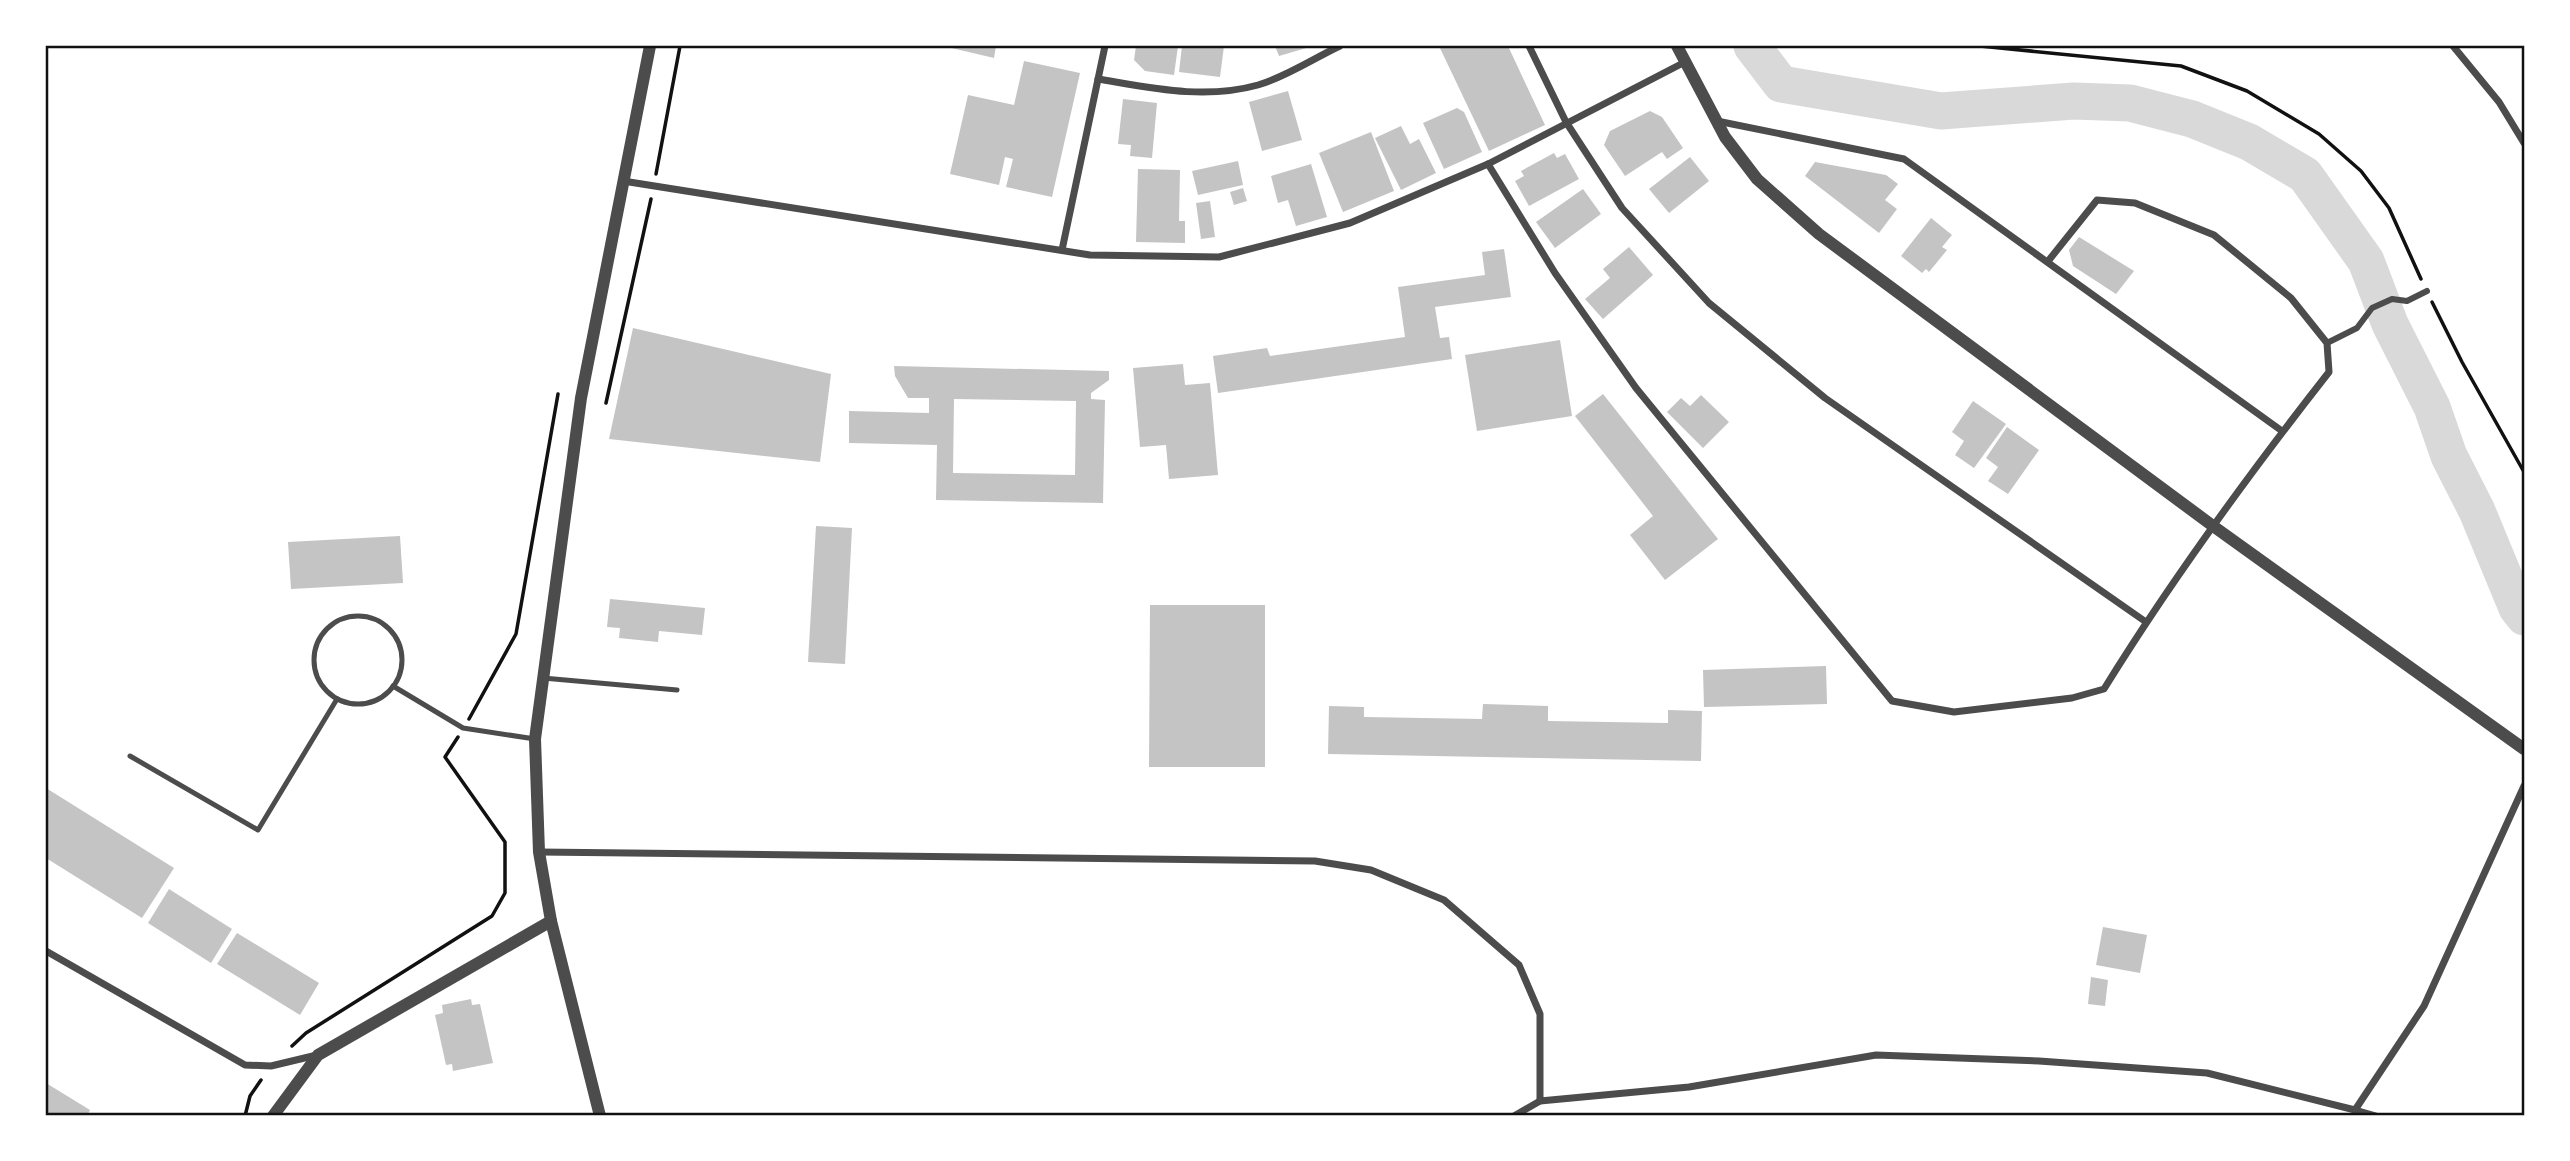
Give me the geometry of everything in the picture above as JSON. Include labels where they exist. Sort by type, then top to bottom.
[{"type":"street","points":[[600,1115],[547,901],[539,852],[535,739],[581,398],[650,46]]},
{"type":"street","points":[[1062,250],[1105,46]]},
{"type":"street","points":[[1098,79],[1166,91],[1211,94],[1259,84],[1340,46]]},
{"type":"street","points":[[1528,46],[1566,122],[1622,208],[1709,303],[1825,398],[2146,622]]},
{"type":"street","points":[[1677,46],[1716,121],[1757,179],[1819,234],[2213,526],[2525,749]]},
{"type":"street","points":[[2453,46],[2499,102],[2525,143]]},
{"type":"street","points":[[623,181],[1090,255],[1219,257],[1350,223],[1488,164],[1685,62]]},
{"type":"street","points":[[1716,121],[1905,159],[2049,260],[2282,431]]},
{"type":"street","points":[[1488,164],[1555,273],[1636,388],[1892,701],[1954,712],[2072,698],[2104,689],[2146,622],[2213,526],[2329,372],[2327,343],[2291,298],[2214,235],[2135,203],[2097,200],[2049,260]]},
{"type":"street","points":[[2327,343],[2357,328],[2372,308],[2392,299],[2407,301],[2427,291]]},
{"type":"street","points":[[2355,1110],[2424,1006],[2525,786]]},
{"type":"street","points":[[539,852],[1315,861],[1371,870],[1444,900],[1519,965],[1540,1014],[1540,1101]]},
{"type":"street","points":[[46,951],[245,1065],[271,1066],[318,1055],[551,921]]},
{"type":"street","points":[[273,1115],[318,1055]]},
{"type":"street","points":[[1514,1115],[1540,1101],[1689,1087],[1877,1055],[2039,1061],[2207,1073],[2376,1115]]},
{"type":"lane","points":[[363,615],[378,620],[398,639],[403,666],[393,686],[379,699],[365,704],[337,699],[325,689],[317,676],[313,661],[323,633],[334,622],[348,616],[363,615]]},
{"type":"lane","points":[[543,678],[677,690]]},
{"type":"lane","points":[[393,686],[463,728],[535,739]]},
{"type":"lane","points":[[130,756],[258,830],[337,699]]},
{"type":"path","points":[[606,403],[680,46]]},
{"type":"path","points":[[1980,46],[2181,66],[2247,91],[2319,134],[2361,171],[2389,208],[2462,362],[2525,472]]},
{"type":"path","points":[[245,1115],[250,1096],[271,1066],[306,1033],[492,916],[505,894],[505,842],[445,757],[516,634],[558,394]]},
{"type":"building","points":[[943,46],[996,46],[994,58]]},
{"type":"building","points":[[1136,46],[1178,46],[1174,75],[1145,71],[1134,60]]},
{"type":"building","points":[[1182,46],[1224,46],[1220,77],[1179,72]]},
{"type":"building","points":[[1275,46],[1313,46],[1279,56]]},
{"type":"building","points":[[1439,46],[1508,46],[1545,125],[1489,151]]},
{"type":"building","points":[[1024,61],[1080,73],[1052,197],[1006,187],[1013,159],[1005,157],[999,185],[950,174],[968,95],[1014,105]]},
{"type":"building","points":[[1288,91],[1302,140],[1262,151],[1249,102]]},
{"type":"building","points":[[1123,99],[1157,103],[1152,158],[1130,156],[1131,145],[1118,144]]},
{"type":"building","points":[[1457,108],[1464,112],[1482,152],[1444,169],[1423,123]]},
{"type":"building","points":[[1650,111],[1662,117],[1683,148],[1667,159],[1662,152],[1625,176],[1604,145],[1610,131]]},
{"type":"building","points":[[1401,126],[1410,144],[1419,139],[1436,173],[1401,190],[1375,138]]},
{"type":"building","points":[[1371,132],[1394,191],[1343,212],[1319,153]]},
{"type":"building","points":[[1554,153],[1557,158],[1565,154],[1579,179],[1529,206],[1515,181],[1524,176],[1521,171]]},
{"type":"building","points":[[1690,157],[1709,181],[1669,213],[1649,189]]},
{"type":"building","points":[[1238,161],[1243,185],[1198,195],[1192,171]]},
{"type":"building","points":[[1815,162],[1886,175],[1898,184],[1885,200],[1897,209],[1879,233],[1805,176]]},
{"type":"building","points":[[1311,164],[1327,217],[1296,226],[1288,200],[1278,203],[1271,176]]},
{"type":"building","points":[[1138,169],[1180,170],[1179,221],[1185,221],[1185,243],[1136,242]]},
{"type":"building","points":[[1243,188],[1247,201],[1234,205],[1230,192]]},
{"type":"building","points":[[1583,189],[1601,214],[1555,248],[1536,222]]},
{"type":"building","points":[[1210,201],[1215,237],[1201,239],[1196,203]]},
{"type":"building","points":[[1931,218],[1952,235],[1942,247],[1947,250],[1929,272],[1926,269],[1922,273],[1901,256]]},
{"type":"building","points":[[2079,237],[2134,271],[2116,294],[2073,266],[2069,250]]},
{"type":"building","points":[[1629,247],[1653,275],[1603,319],[1585,299],[1610,278],[1603,269]]},
{"type":"building","points":[[1504,249],[1511,297],[1435,307],[1440,338],[1449,337],[1452,359],[1218,393],[1213,356],[1267,348],[1270,356],[1405,337],[1398,287],[1485,275],[1482,252]]},
{"type":"building","points":[[633,328],[831,374],[820,462],[609,439]]},
{"type":"building","points":[[1560,340],[1572,416],[1477,431],[1465,355]]},
{"type":"building","points":[[1183,364],[1185,385],[1210,383],[1218,475],[1169,479],[1166,445],[1140,447],[1133,368]]},
{"type":"building","points":[[894,366],[1109,371],[1109,380],[1091,393],[1091,399],[1105,400],[1103,503],[936,500],[937,445],[849,443],[849,411],[929,413],[929,398],[908,398],[895,376]],"holes":[[[954,399],[1076,401],[1075,475],[953,473]]]},
{"type":"building","points":[[1603,394],[1718,539],[1665,580],[1630,535],[1653,516],[1575,416]]},
{"type":"building","points":[[1701,395],[1729,422],[1703,448],[1667,412],[1681,398],[1690,406]]},
{"type":"building","points":[[1973,401],[2006,424],[1974,468],[1955,455],[1964,441],[1952,432]]},
{"type":"building","points":[[2007,427],[2039,450],[2008,494],[1988,481],[1998,467],[1986,458]]},
{"type":"building","points":[[816,526],[852,528],[845,664],[808,662]]},
{"type":"building","points":[[400,536],[403,583],[291,589],[288,542]]},
{"type":"building","points":[[610,599],[705,608],[702,635],[659,631],[658,642],[619,638],[620,628],[607,627]]},
{"type":"building","points":[[1150,605],[1265,605],[1265,767],[1149,767]]},
{"type":"building","points":[[1826,666],[1827,704],[1704,707],[1703,670]]},
{"type":"building","points":[[1483,704],[1548,706],[1548,721],[1668,723],[1668,710],[1702,711],[1701,761],[1328,754],[1329,706],[1364,707],[1364,717],[1482,719]]},
{"type":"building","points":[[46,788],[174,868],[142,918],[46,858]]},
{"type":"building","points":[[169,889],[232,929],[211,963],[148,923]]},
{"type":"building","points":[[2103,927],[2147,935],[2140,973],[2096,965]]},
{"type":"building","points":[[237,933],[319,983],[300,1015],[217,964]]},
{"type":"building","points":[[2091,977],[2108,980],[2105,1006],[2088,1004]]},
{"type":"building","points":[[471,999],[472,1005],[480,1004],[493,1063],[453,1071],[452,1064],[446,1065],[435,1015],[443,1013],[442,1005]]},
{"type":"building","points":[[46,1083],[90,1110],[87,1116],[46,1116]]},
{"type":"waterway","points":[[1752,46],[1781,84],[1941,111],[2074,101],[2130,103],[2192,119],[2249,142],[2305,175],[2366,261],[2390,324],[2432,407],[2449,456],[2477,511],[2517,608],[2524,617]]}]
